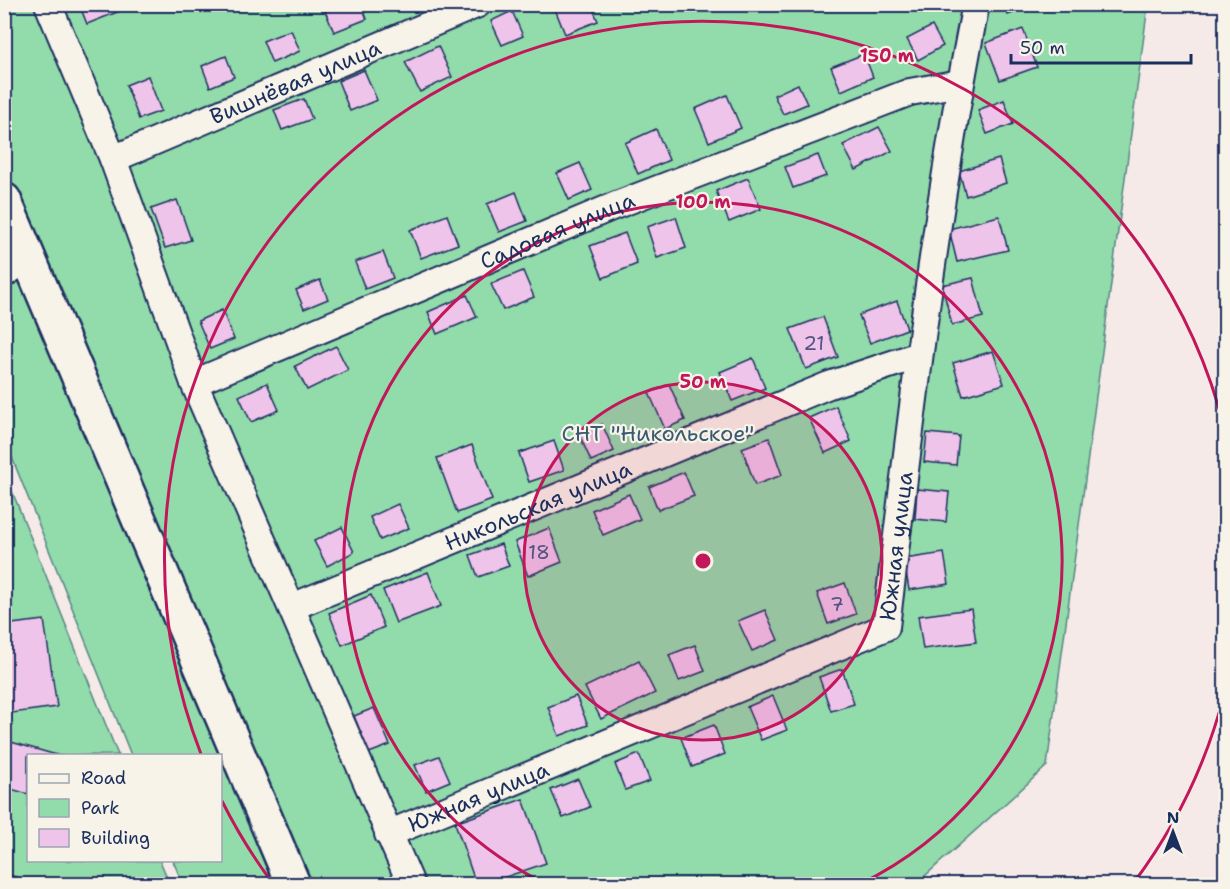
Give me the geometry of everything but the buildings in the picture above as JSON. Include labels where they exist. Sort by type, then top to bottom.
[{"type":"street","points":[[48,4],[113,159],[194,383],[411,885]]},
{"type":"street","name":"Вишнёвая улица","points":[[113,159],[478,4]]},
{"type":"street","name":"Южная улица","points":[[388,834],[886,627],[919,355],[960,83],[976,4]]},
{"type":"street","name":"Садовая улица","points":[[194,383],[614,206],[910,92],[960,83]]},
{"type":"street","points":[[4,200],[17,266],[293,885]]},
{"type":"street","name":"Никольская улица","points":[[292,607],[829,385],[919,355]]},
{"type":"green space","name":"СНТ \"Никольское\"","points":[[5,5],[1148,5],[1047,766],[916,884],[183,884],[173,862],[222,862],[222,754],[131,754],[5,440]]},
{"type":"green space","points":[[4,471],[118,754],[27,754],[27,862],[160,862],[170,884],[5,884]]}]
